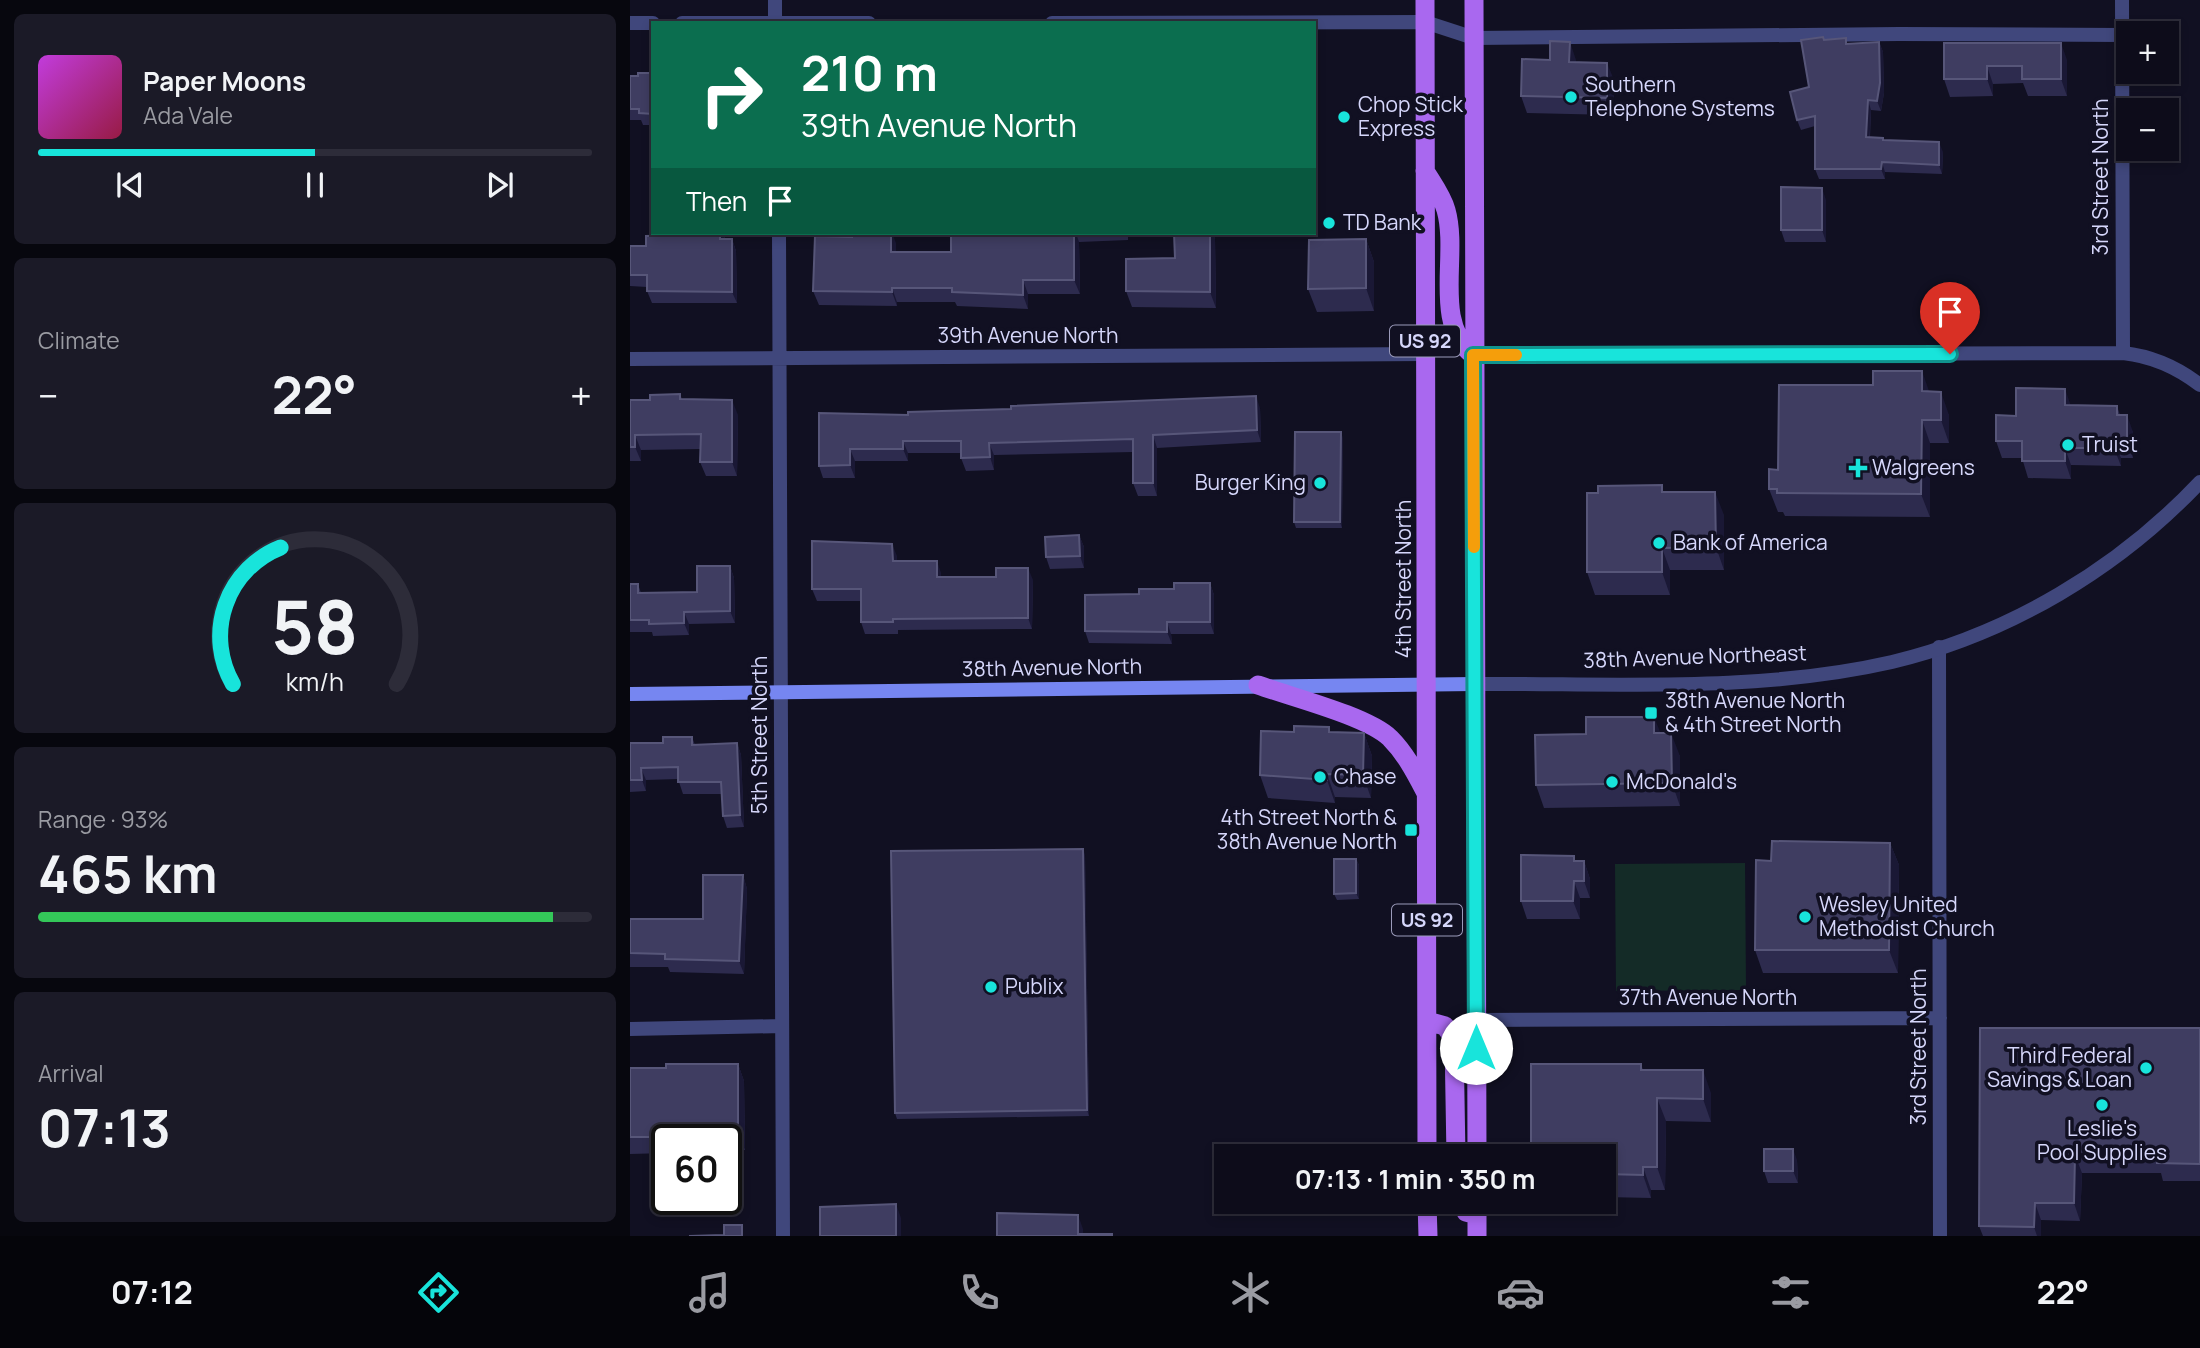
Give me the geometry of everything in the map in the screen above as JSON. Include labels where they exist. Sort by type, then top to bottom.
[{"type":"main road","name":"4th Street North","points":[[1425,0],[1427,1144]]},
{"type":"main road","name":"US 92","points":[[1474,0],[1477,1144]]},
{"type":"main road","points":[[1425,170],[1446,209],[1454,335],[1473,355]]},
{"type":"main road","name":"38th Avenue North","points":[[630,694],[1474,684]]},
{"type":"main road","points":[[1258,685],[1366,723],[1389,737],[1408,759],[1427,795]]},
{"type":"main road","points":[[1427,1021],[1445,1026],[1454,1039],[1456,1144]]},
{"type":"main road","points":[[1427,1214],[1428,1236]]},
{"type":"main road","points":[[1477,1214],[1477,1236]]},
{"type":"street","points":[[775,0],[775,21]]},
{"type":"street","name":"3rd Street North","points":[[2122,0],[2122,21]]},
{"type":"street","points":[[1316,22],[1425,22],[1474,38],[2116,35]]},
{"type":"street","points":[[630,23],[651,23]]},
{"type":"street","name":"3rd Street North","points":[[2122,84],[2123,353]]},
{"type":"street","name":"5th Street North","points":[[779,235],[778,527],[783,1236]]},
{"type":"street","points":[[1473,355],[2123,353],[2144,355],[2187,375],[2200,385]]},
{"type":"street","name":"39th Avenue North","points":[[630,359],[1425,354]]},
{"type":"street","name":"38th Avenue Northeast","points":[[1474,684],[1701,683],[1798,676],[1894,662],[1993,628],[2092,574],[2148,531],[2200,482]]},
{"type":"street","name":"3rd Street North","points":[[1939,647],[1940,1236]]},
{"type":"street","name":"37th Avenue North","points":[[1476,1020],[1940,1018]]},
{"type":"street","points":[[630,1029],[782,1026]]},
{"type":"green space","points":[[1745,863],[1746,990],[1616,991],[1615,864]]},
{"type":"building","points":[[1823,37],[1824,40],[1846,38],[1846,44],[1879,42],[1880,83],[1877,101],[1868,100],[1866,137],[1939,142],[1939,165],[1882,162],[1881,169],[1815,169],[1815,116],[1797,120],[1790,92],[1809,87],[1801,40]]},
{"type":"building","points":[[1550,41],[1570,42],[1569,62],[1607,63],[1607,98],[1521,96],[1522,59],[1550,60]]},
{"type":"building","points":[[1944,43],[2061,43],[2061,79],[2022,79],[2022,66],[1987,66],[1987,79],[1944,79]]},
{"type":"building","points":[[638,73],[651,73],[651,114],[630,109],[630,76],[638,76]]},
{"type":"building","points":[[1781,187],[1822,188],[1822,230],[1781,230]]},
{"type":"building","points":[[720,235],[720,239],[732,239],[732,292],[647,291],[647,275],[630,275],[630,246],[646,246],[646,236]]},
{"type":"building","points":[[891,235],[891,252],[951,252],[951,236],[1074,235],[1074,280],[1023,280],[1023,295],[952,292],[952,288],[892,288],[892,292],[813,291],[815,236]]},
{"type":"building","points":[[1174,235],[1210,235],[1210,292],[1126,291],[1126,259],[1175,258]]},
{"type":"building","points":[[1366,239],[1366,288],[1308,289],[1309,240]]},
{"type":"building","name":"Walgreens","points":[[1873,371],[1922,371],[1922,391],[1941,392],[1941,420],[1922,420],[1921,494],[1777,493],[1777,489],[1769,489],[1769,469],[1778,470],[1779,385],[1873,385]]},
{"type":"building","name":"Truist","points":[[2016,388],[2065,389],[2065,405],[2117,406],[2117,415],[2127,415],[2127,441],[2114,440],[2114,448],[2065,448],[2065,461],[2022,461],[2022,441],[1996,441],[1996,415],[2016,416]]},
{"type":"building","points":[[680,394],[680,399],[732,400],[732,462],[700,462],[701,434],[635,435],[635,447],[630,447],[630,400],[650,400],[650,395]]},
{"type":"building","points":[[1256,396],[1257,430],[1153,435],[1153,483],[1133,483],[1133,439],[989,443],[990,457],[961,458],[961,441],[903,441],[903,449],[850,449],[850,465],[819,466],[819,413],[908,415],[908,412],[1011,409],[1011,406]]},
{"type":"building","name":"Burger King","points":[[1295,432],[1341,432],[1340,522],[1294,522]]},
{"type":"building","name":"Bank of America","points":[[1662,485],[1662,492],[1715,492],[1716,547],[1662,548],[1662,572],[1587,572],[1587,493],[1598,493],[1598,486]]},
{"type":"building","points":[[1079,535],[1080,556],[1046,557],[1045,537]]},
{"type":"building","points":[[812,541],[892,544],[893,561],[937,561],[937,577],[996,577],[996,568],[1028,568],[1028,618],[893,619],[893,622],[861,622],[861,589],[812,589]]},
{"type":"building","points":[[697,566],[730,566],[730,611],[684,612],[684,623],[649,624],[649,620],[630,620],[630,584],[638,584],[638,593],[697,592]]},
{"type":"building","points":[[1174,583],[1210,583],[1210,622],[1167,622],[1167,632],[1085,631],[1085,595],[1139,594],[1139,589],[1174,589]]},
{"type":"building","points":[[1586,717],[1654,717],[1654,733],[1671,733],[1672,783],[1536,785],[1535,735],[1586,734]]},
{"type":"building","points":[[1294,726],[1329,727],[1329,732],[1364,733],[1363,775],[1327,774],[1327,780],[1260,775],[1261,731],[1294,732]]},
{"type":"building","points":[[663,737],[692,737],[692,745],[737,743],[740,815],[723,816],[721,782],[678,782],[678,767],[641,768],[642,780],[630,780],[630,743],[663,743]]},
{"type":"building","points":[[1772,841],[1890,843],[1889,950],[1755,950],[1756,860],[1771,861]]},
{"type":"building","name":"Publix","points":[[1083,849],[1087,1110],[895,1113],[891,851]]},
{"type":"building","points":[[1521,855],[1574,856],[1574,861],[1584,861],[1584,881],[1574,881],[1573,901],[1521,901]]},
{"type":"building","points":[[1334,859],[1356,859],[1356,893],[1334,894]]},
{"type":"building","points":[[703,875],[743,875],[739,961],[665,959],[665,954],[630,953],[630,919],[703,919]]},
{"type":"building","points":[[1980,1028],[2200,1028],[2200,1164],[2157,1163],[2157,1155],[2075,1155],[2074,1203],[2035,1203],[2034,1227],[1979,1226]]},
{"type":"building","points":[[666,1064],[738,1064],[738,1124],[651,1124],[651,1137],[630,1137],[630,1068],[666,1068]]},
{"type":"building","points":[[1531,1064],[1641,1064],[1641,1070],[1703,1070],[1703,1099],[1657,1098],[1657,1167],[1643,1167],[1643,1175],[1616,1174],[1616,1144],[1531,1144]]},
{"type":"building","points":[[1764,1149],[1793,1149],[1793,1171],[1764,1171]]},
{"type":"building","points":[[896,1204],[896,1236],[820,1236],[820,1207]]},
{"type":"building","points":[[997,1213],[1078,1215],[1078,1234],[1112,1236],[997,1236]]},
{"type":"building","points":[[724,1225],[742,1225],[742,1236],[689,1236],[724,1235]]},
{"type":"slow traffic","points":[[1474,547],[1473,355],[1516,355]]},
{"type":"place","name":"Southern Telephone Systems","points":[[1571,97]]},
{"type":"place","name":"Chop Stick Express","points":[[1344,117]]},
{"type":"place","name":"TD Bank","points":[[1329,223]]},
{"type":"place","name":"Truist","points":[[2068,445]]},
{"type":"place","name":"Walgreens","points":[[1858,468]]},
{"type":"place","name":"Burger King","points":[[1320,483]]},
{"type":"place","name":"Bank of America","points":[[1659,543]]},
{"type":"place","name":"38th Avenue North & 4th Street North","points":[[1651,713]]},
{"type":"place","name":"Chase","points":[[1320,777]]},
{"type":"place","name":"McDonald's","points":[[1612,782]]},
{"type":"place","name":"4th Street North & 38th Avenue North","points":[[1411,830]]},
{"type":"place","name":"Wesley United Methodist Church","points":[[1805,917]]},
{"type":"place","name":"Publix","points":[[991,987]]},
{"type":"place","name":"Third Federal Savings & Loan","points":[[2146,1068]]},
{"type":"place","name":"Leslie's Pool Supplies","points":[[2102,1105]]},
{"type":"route","points":[[1476,1048],[1473,355],[1950,354]]}]
